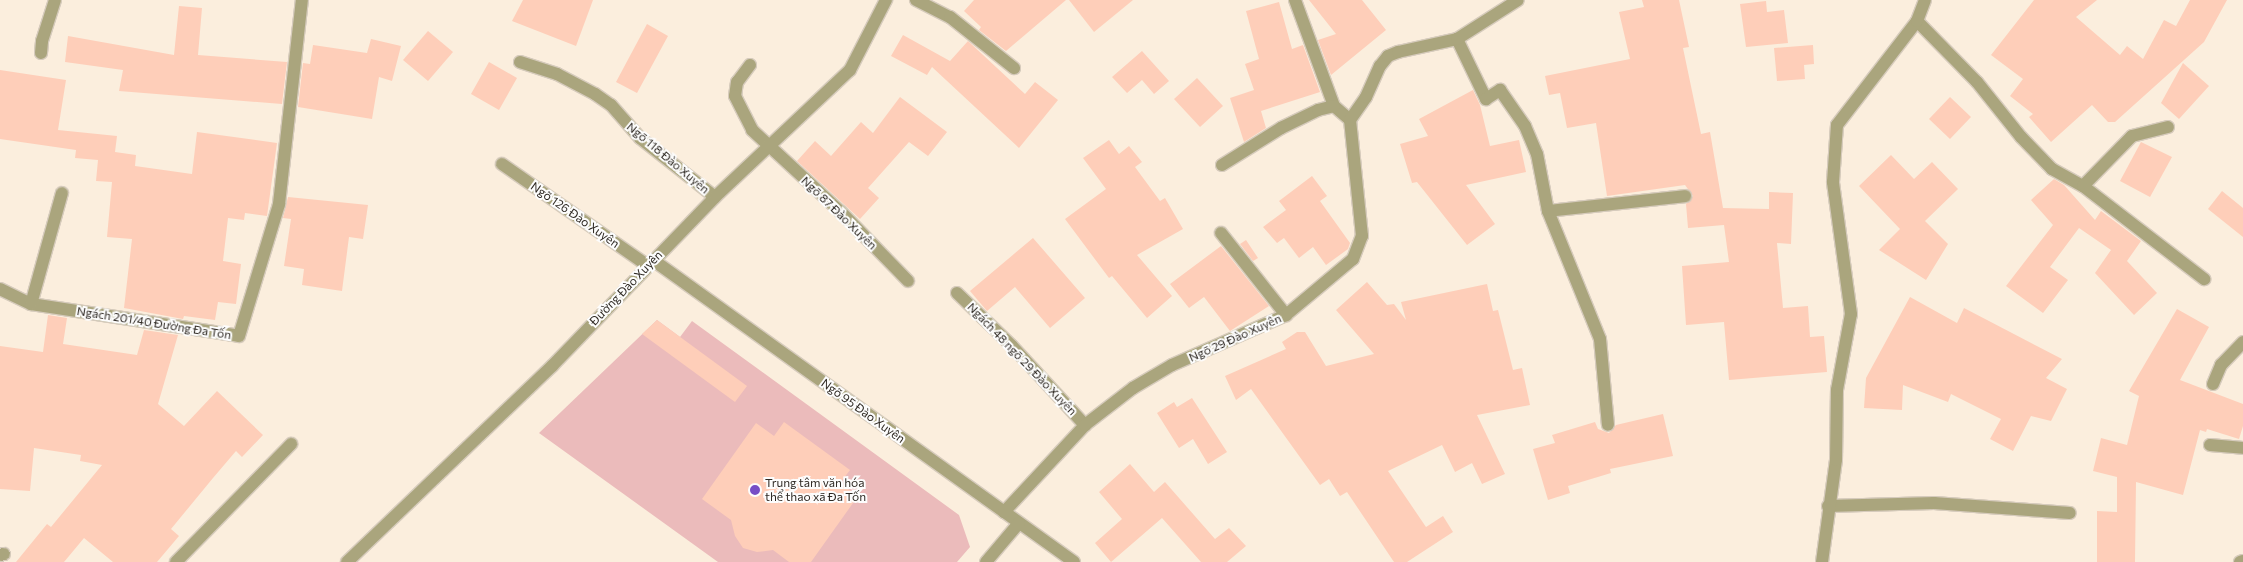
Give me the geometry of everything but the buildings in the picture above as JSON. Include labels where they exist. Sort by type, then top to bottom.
[{"type":"street","points":[[41,53],[42,41],[55,0]]},
{"type":"street","name":"Ngách 201/40 Đường Đa Tốn","points":[[0,289],[31,304],[239,336],[279,204],[302,0]]},
{"type":"street","name":"Đường Đào Xuyên","points":[[347,562],[552,366],[715,196],[850,70],[886,0]]},
{"type":"street","points":[[916,0],[950,17],[1014,68]]},
{"type":"street","points":[[1295,0],[1334,106],[1350,120],[1388,56],[1457,39],[1518,0]]},
{"type":"street","points":[[1822,562],[1828,506],[1836,460],[1836,390],[1851,314],[1833,182],[1837,125],[1917,21],[1925,0]]},
{"type":"street","points":[[1917,21],[1977,82],[2021,137],[2052,169],[2083,186],[2204,279]]},
{"type":"street","points":[[1457,39],[1486,99],[1500,90],[1524,126],[1537,154],[1548,210],[1600,339],[1608,426]]},
{"type":"street","name":"Ngõ 118 Đào Xuyên","points":[[520,62],[557,74],[603,99],[640,138],[715,196]]},
{"type":"street","name":"Ngõ 87 Đào Xuyên","points":[[750,65],[737,82],[735,96],[739,111],[752,130],[768,148],[841,212],[908,281]]},
{"type":"street","points":[[1222,165],[1281,128],[1318,110],[1334,106]]},
{"type":"street","name":"Ngõ 29 Đào Xuyên","points":[[1004,512],[1085,425],[1134,388],[1172,366],[1286,315],[1353,259],[1362,236],[1350,120]]},
{"type":"street","points":[[2083,186],[2132,136],[2168,127]]},
{"type":"street","name":"Ngõ 126 Đào Xuyên","points":[[502,164],[650,263]]},
{"type":"street","points":[[31,304],[62,193]]},
{"type":"street","points":[[1548,210],[1685,196]]},
{"type":"street","points":[[1221,233],[1286,315]]},
{"type":"street","name":"Ngõ 95 Đào Xuyên","points":[[650,263],[1074,562]]},
{"type":"street","name":"Ngách 48 ngõ 29 Đào Xuyên","points":[[957,293],[1012,346],[1085,425]]},
{"type":"street","points":[[2213,384],[2221,365],[2243,342]]},
{"type":"street","points":[[184,559],[291,444]]},
{"type":"street","points":[[2210,445],[2243,448]]},
{"type":"street","points":[[1828,506],[1934,503],[2070,513]]},
{"type":"street","points":[[986,562],[1019,523]]},
{"type":"shaded area","name":"Trung tâm văn hóa thể thao xã Đa Tốn","points":[[657,320],[680,337],[692,321],[959,515],[970,547],[957,562],[718,562],[539,433]]},
{"type":"place","name":"Trung tâm văn hóa thể thao xã Đa Tốn","points":[[755,490]]}]
